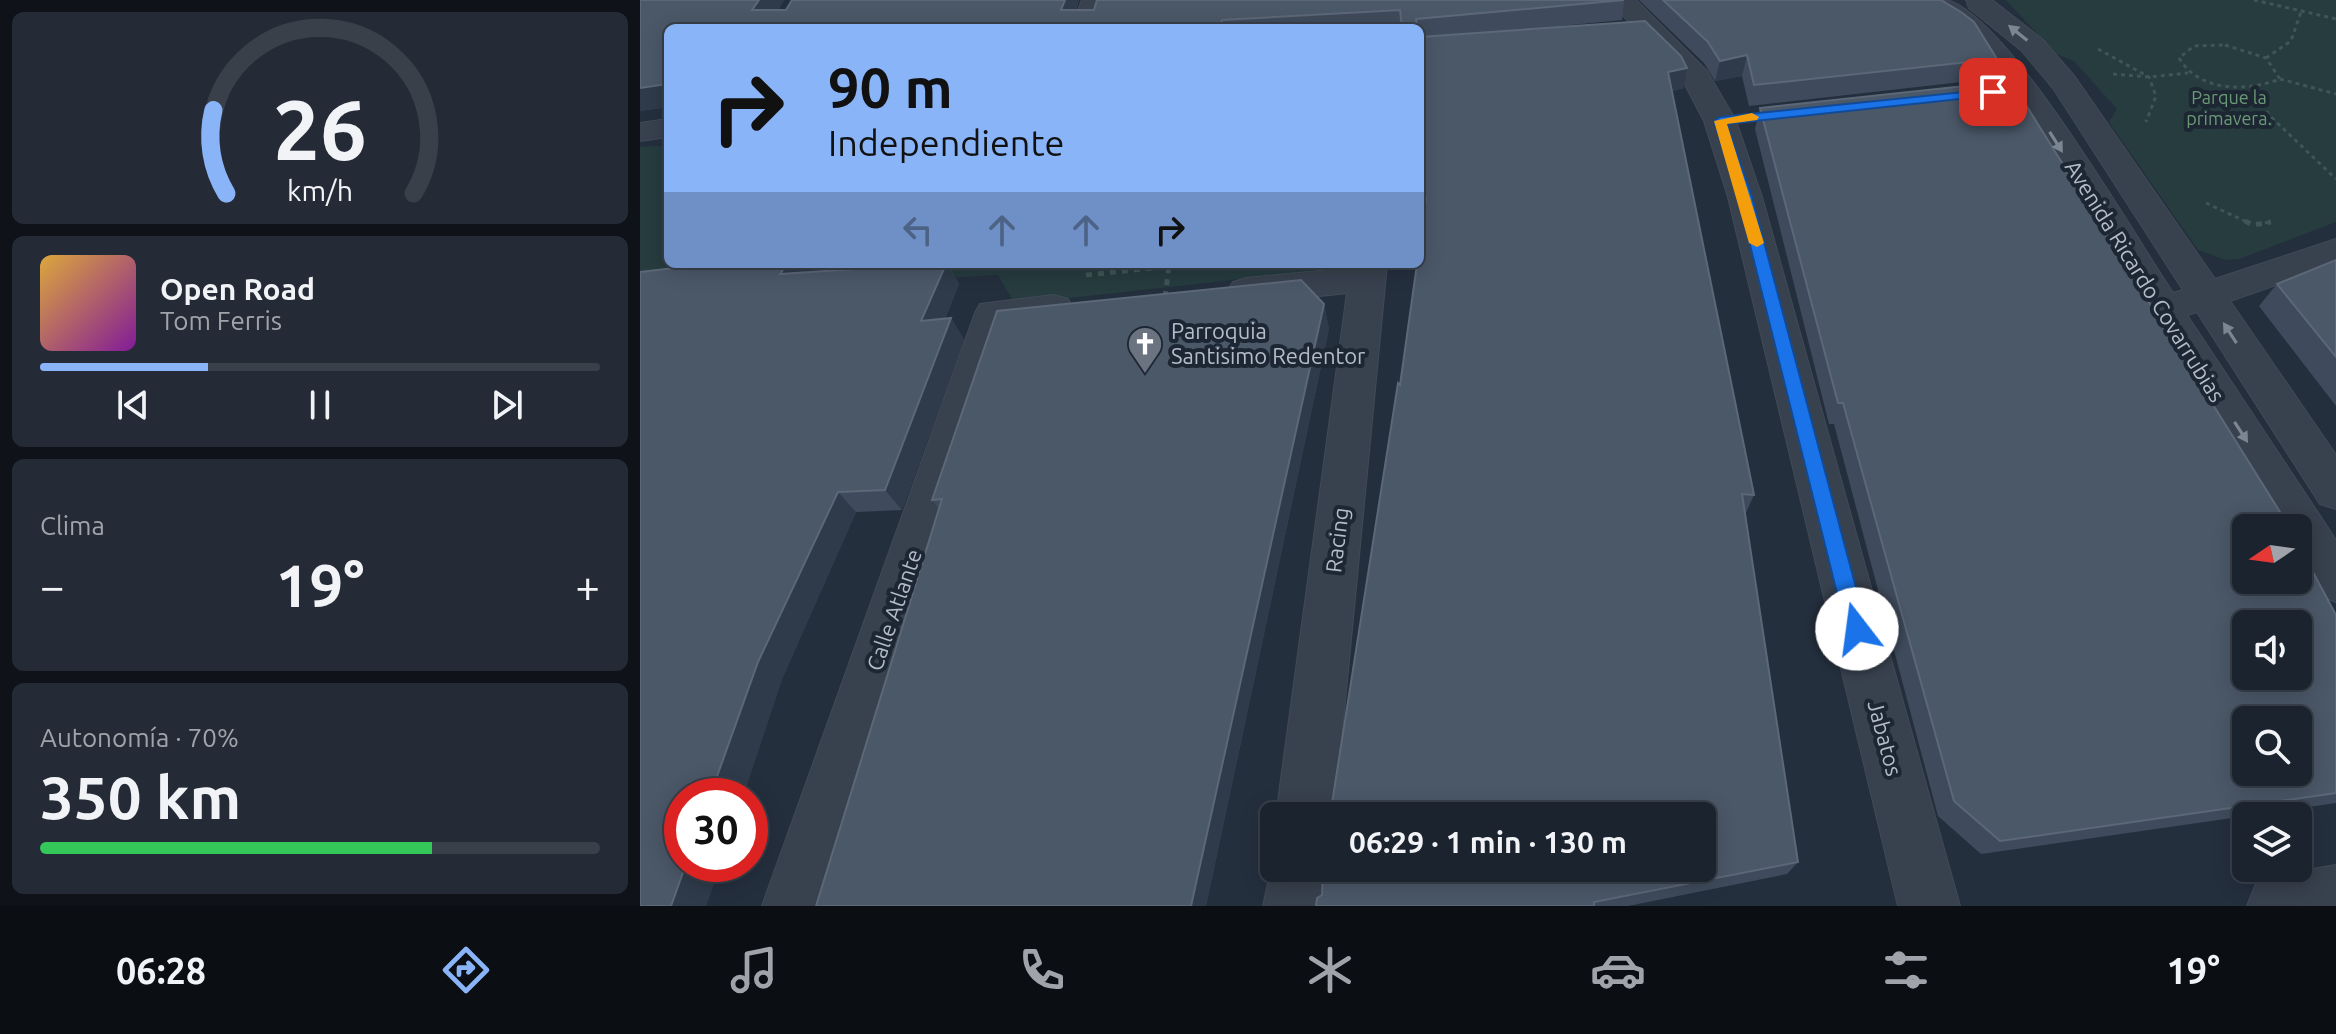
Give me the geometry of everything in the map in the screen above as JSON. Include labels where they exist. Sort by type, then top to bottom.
[{"type":"street","points":[[1086,24],[1095,0]]},
{"type":"street","name":"Avenida Ricardo Covarrubias","points":[[1933,0],[2034,83],[2206,296],[2336,491]]},
{"type":"street","name":"Avenida Ricardo Covarrubias","points":[[1975,0],[2032,45],[2034,83],[2162,309],[2336,581]]},
{"type":"street","name":"Jabatos","points":[[1631,20],[1692,71],[1735,119],[1745,197],[1929,906]]},
{"type":"street","points":[[640,132],[664,129]]},
{"type":"street","points":[[2162,309],[2336,251]]},
{"type":"street","points":[[1167,282],[1368,272]]},
{"type":"street","name":"Racing","points":[[1307,802],[1368,272]]},
{"type":"street","name":"Calle Atlante","points":[[793,906],[994,313],[1080,290]]},
{"type":"street","points":[[1294,906],[1297,882]]},
{"type":"street","points":[[2278,906],[2336,896]]},
{"type":"path","points":[[2254,0],[2336,19]]},
{"type":"path","points":[[2266,58],[2287,49],[2296,35],[2301,12]]},
{"type":"path","points":[[2188,73],[2179,58],[2194,46],[2225,45],[2266,58],[2280,79]]},
{"type":"path","points":[[2034,83],[2188,73],[2211,83],[2255,90],[2280,79],[2336,94]]},
{"type":"path","points":[[2255,90],[2269,115],[2336,179]]},
{"type":"path","points":[[1080,290],[1167,282],[1187,268]]},
{"type":"green space","name":"Parque la primavera.","points":[[2006,0],[2336,0],[2336,222],[2239,259],[2226,260],[2198,250],[2109,122],[2117,109],[2074,61],[2056,54]]},
{"type":"green space","points":[[664,145],[664,268],[1319,268],[1015,304],[998,275],[640,295],[640,147]]},
{"type":"building","points":[[640,0],[759,0],[752,10],[786,10],[792,0],[1065,0],[1061,10],[1094,10],[1097,0],[1624,0],[1416,19],[1417,24],[1402,24],[1400,10],[1222,20],[1221,24],[664,24],[664,85],[640,88]]},
{"type":"building","points":[[1663,0],[1941,0],[1974,22],[1997,59],[1754,85],[1747,55],[1720,61],[1708,42]]},
{"type":"building","points":[[1645,21],[1681,56],[1687,68],[1668,72],[1754,495],[1742,494],[1798,862],[1716,878],[1716,802],[1332,802],[1416,268],[1424,268],[1424,37]]},
{"type":"building","points":[[2011,81],[2281,514],[2232,514],[2232,594],[2312,594],[2312,570],[2336,615],[2336,793],[2273,802],[2232,802],[2232,808],[2000,841],[1954,801],[1843,403],[1838,403],[1760,108]]},
{"type":"building","points":[[2336,260],[2336,357],[2277,284]]},
{"type":"building","points":[[674,268],[784,268],[780,274],[870,268],[944,268],[921,321],[951,318],[885,490],[838,492],[758,662],[716,778],[664,778],[664,882],[680,882],[671,906],[640,906],[640,272]]},
{"type":"building","points":[[1301,280],[1324,304],[1191,906],[816,906],[942,499],[932,500],[997,311]]},
{"type":"building","points":[[1322,882],[1696,882],[1594,902],[1594,906],[1316,906],[1317,898],[1322,895]]},
{"type":"slow traffic","points":[[1752,117],[1720,121],[1757,243]]},
{"type":"place","name":"Parroquia Santisimo Redentor","points":[[1145,375]]},
{"type":"route","points":[[1857,629],[1745,197],[1720,121],[1993,92]]}]
